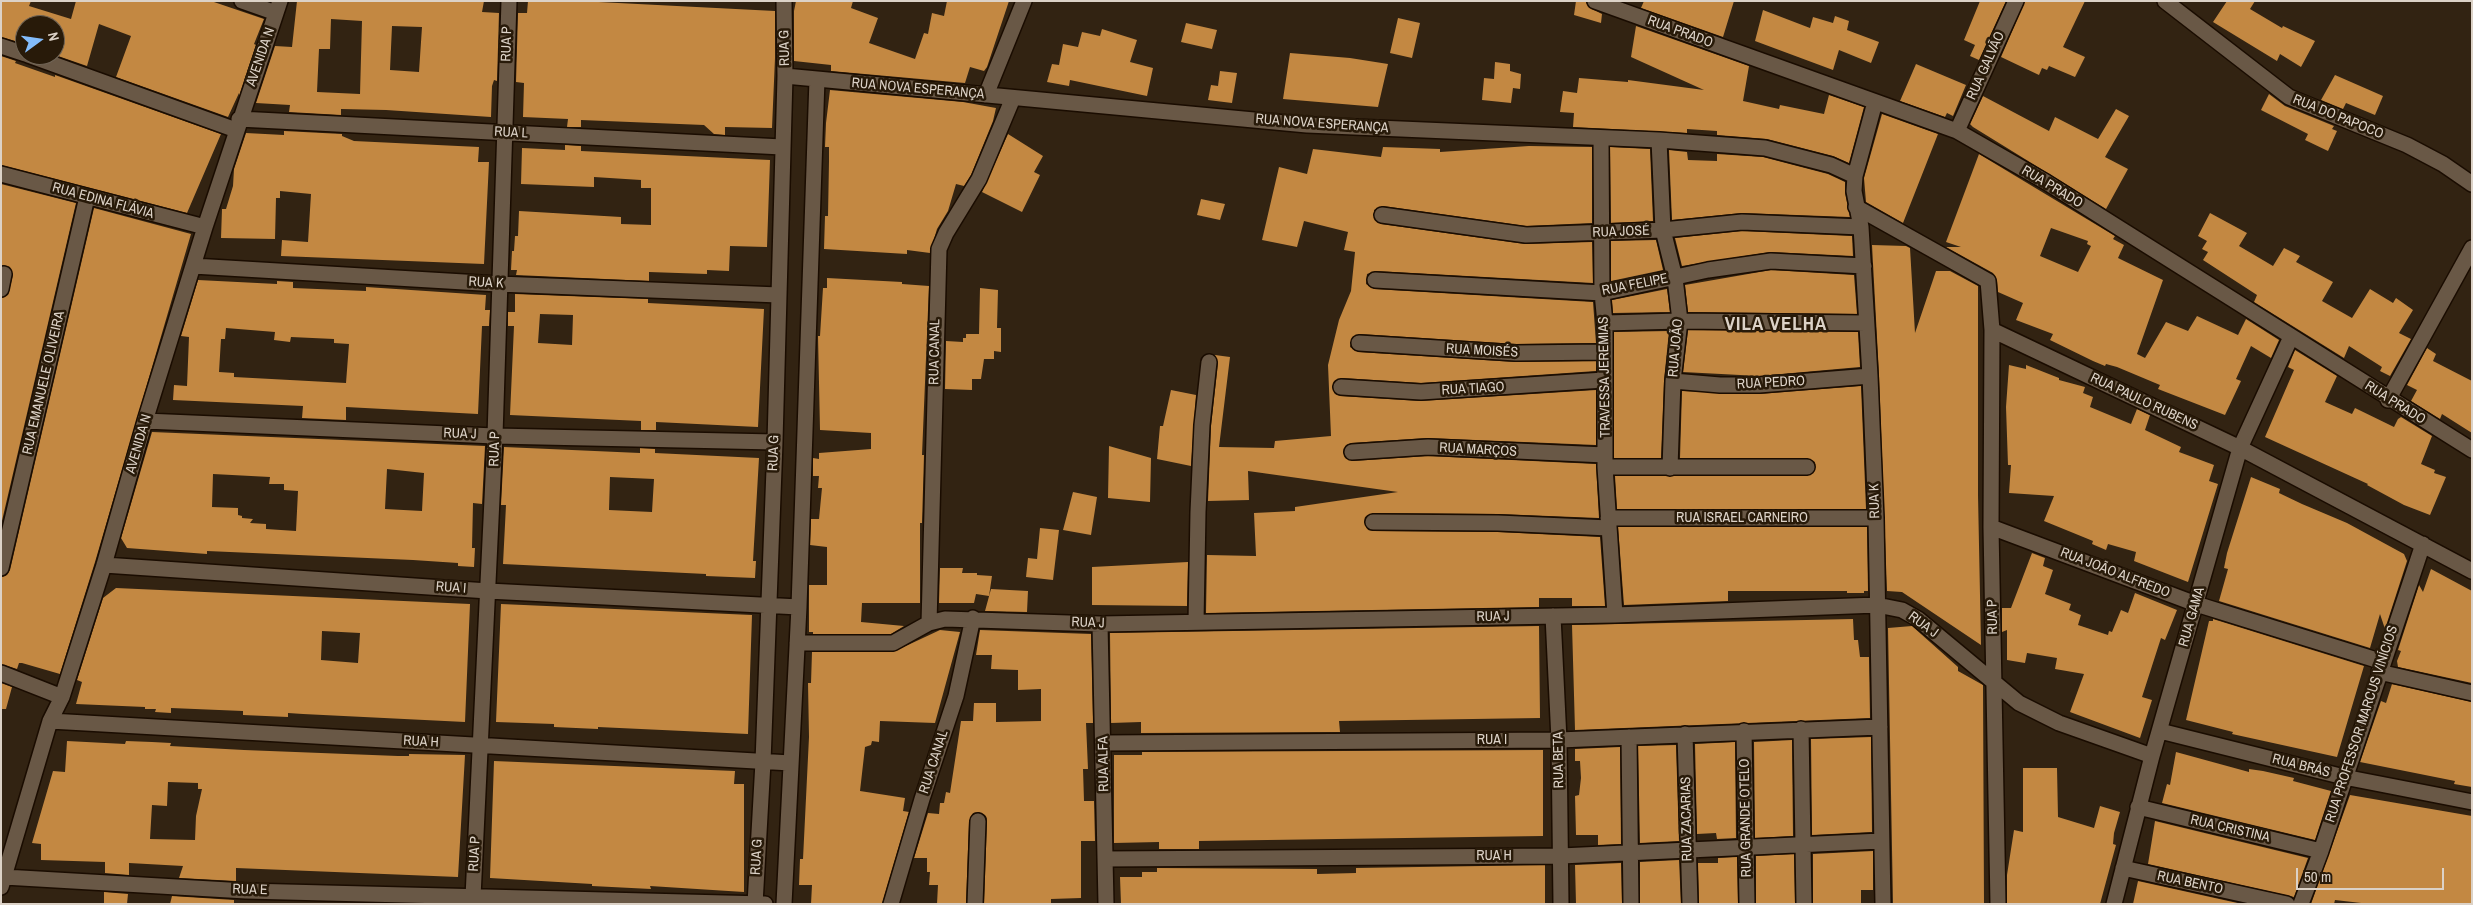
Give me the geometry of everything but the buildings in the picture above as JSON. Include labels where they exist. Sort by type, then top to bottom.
[{"type":"street","points":[[242,1],[278,7]]},
{"type":"street","name":"RUA P","points":[[473,896],[482,745],[495,436],[498,284],[509,1]]},
{"type":"street","name":"RUA G","points":[[755,904],[763,762],[767,606],[775,442],[785,76],[784,1]]},
{"type":"street","points":[[986,95],[1024,1]]},
{"type":"street","name":"RUA PRADO","points":[[1595,1],[1957,131],[2046,182],[2388,400],[2472,450]]},
{"type":"street","name":"RUA GALVÃO","points":[[1957,131],[2016,1]]},
{"type":"street","name":"RUA DO PAPOCO","points":[[2165,1],[2289,97],[2407,145],[2443,164],[2472,184]]},
{"type":"street","name":"AVENIDA N","points":[[3,882],[50,721],[62,697],[104,565],[145,421],[205,227],[278,7]]},
{"type":"street","name":"RUA L","points":[[1,46],[15,51]]},
{"type":"street","name":"RUA L","points":[[57,65],[238,124],[504,133],[782,147]]},
{"type":"street","name":"RUA NOVA ESPERANÇA","points":[[785,76],[1306,125],[1659,140],[1765,148],[1831,165],[1855,176]]},
{"type":"street","points":[[784,904],[799,607],[817,79]]},
{"type":"street","name":"RUA CANAL","points":[[929,623],[939,249],[979,179],[1013,98]]},
{"type":"street","name":"RUA K","points":[[1875,102],[1855,176],[1854,191],[1864,266],[1876,518],[1883,904]]},
{"type":"street","name":"TRAVESSA JEREMIAS","points":[[1601,138],[1602,293],[1605,323],[1605,461],[1615,615]]},
{"type":"street","name":"RUA JOÃO","points":[[1659,140],[1663,230],[1675,278],[1680,321],[1673,381],[1670,468]]},
{"type":"street","name":"RUA EDINA FLÁVIA","points":[[1,174],[205,227]]},
{"type":"street","name":"RUA EMANUELE OLIVEIRA","points":[[1,568],[87,197]]},
{"type":"street","points":[[1856,207],[1988,281],[1992,330]]},
{"type":"street","name":"RUA JOSÉ","points":[[1382,215],[1526,235],[1663,230],[1742,222],[1860,227]]},
{"type":"street","points":[[2388,400],[2472,248]]},
{"type":"street","name":"RUA FELIPE","points":[[1375,280],[1602,293],[1708,270],[1771,261],[1864,266]]},
{"type":"street","name":"RUA K","points":[[193,266],[498,284],[778,295]]},
{"type":"street","points":[[1605,323],[1680,321],[1866,323]]},
{"type":"street","name":"RUA P","points":[[1992,330],[1993,680],[1998,904]]},
{"type":"street","name":"RUA PAULO RUBENS","points":[[1992,330],[2240,448],[2472,571]]},
{"type":"street","name":"RUA GAMA","points":[[2114,904],[2152,756],[2240,448],[2291,337]]},
{"type":"street","name":"RUA MOISÉS","points":[[1359,343],[1516,353],[1605,352]]},
{"type":"street","points":[[1196,622],[1202,425],[1209,362]]},
{"type":"street","name":"RUA PEDRO","points":[[1673,381],[1720,385],[1759,385],[1870,376]]},
{"type":"street","name":"RUA TIAGO","points":[[1341,386],[1421,392],[1604,380]]},
{"type":"street","name":"RUA J","points":[[145,421],[495,436],[775,442]]},
{"type":"street","name":"RUA MARÇOS","points":[[1352,452],[1428,447],[1670,468],[1807,467]]},
{"type":"street","name":"RUA ISRAEL CARNEIRO","points":[[1373,522],[1608,523],[1876,518]]},
{"type":"street","name":"RUA JOÃO ALFREDO","points":[[1992,527],[2196,604],[2381,667],[2472,693]]},
{"type":"street","name":"RUA PROFESSOR MARCUS VINÍCIOS","points":[[2301,904],[2321,851],[2344,777],[2423,544]]},
{"type":"street","name":"RUA I","points":[[104,565],[488,591],[799,607]]},
{"type":"street","name":"RUA J","points":[[797,643],[893,643],[929,623],[945,619],[972,618],[1100,624],[1615,615],[1877,605],[1902,610],[1918,619],[2019,703],[2059,723],[2152,756]]},
{"type":"street","name":"RUA BETA","points":[[1553,616],[1558,740],[1561,904]]},
{"type":"street","name":"RUA CANAL","points":[[891,904],[922,799],[956,696],[972,618]]},
{"type":"street","name":"RUA ALFA","points":[[1100,624],[1106,904]]},
{"type":"street","points":[[1,673],[62,697]]},
{"type":"street","name":"RUA H","points":[[50,721],[791,763]]},
{"type":"street","name":"RUA I","points":[[1104,743],[1558,740],[1880,726]]},
{"type":"street","points":[[1801,729],[1804,904]]},
{"type":"street","name":"RUA GRANDE OTELO","points":[[1744,731],[1748,847],[1747,904]]},
{"type":"street","name":"RUA BRÁS","points":[[2160,731],[2344,777],[2472,802]]},
{"type":"street","name":"RUA ZACARIAS","points":[[1685,734],[1690,904]]},
{"type":"street","points":[[1629,737],[1631,904]]},
{"type":"street","name":"RUA CRISTINA","points":[[2138,807],[2321,851]]},
{"type":"street","points":[[975,904],[978,821]]},
{"type":"street","name":"RUA H","points":[[1106,859],[1561,856],[1881,841]]},
{"type":"street","name":"RUA BENTO","points":[[2123,868],[2287,904]]},
{"type":"street","name":"RUA E","points":[[3,882],[246,897],[473,896],[509,901],[765,904]]},
{"type":"district","name":"VILA VELHA","points":[[1776,325]]}]
